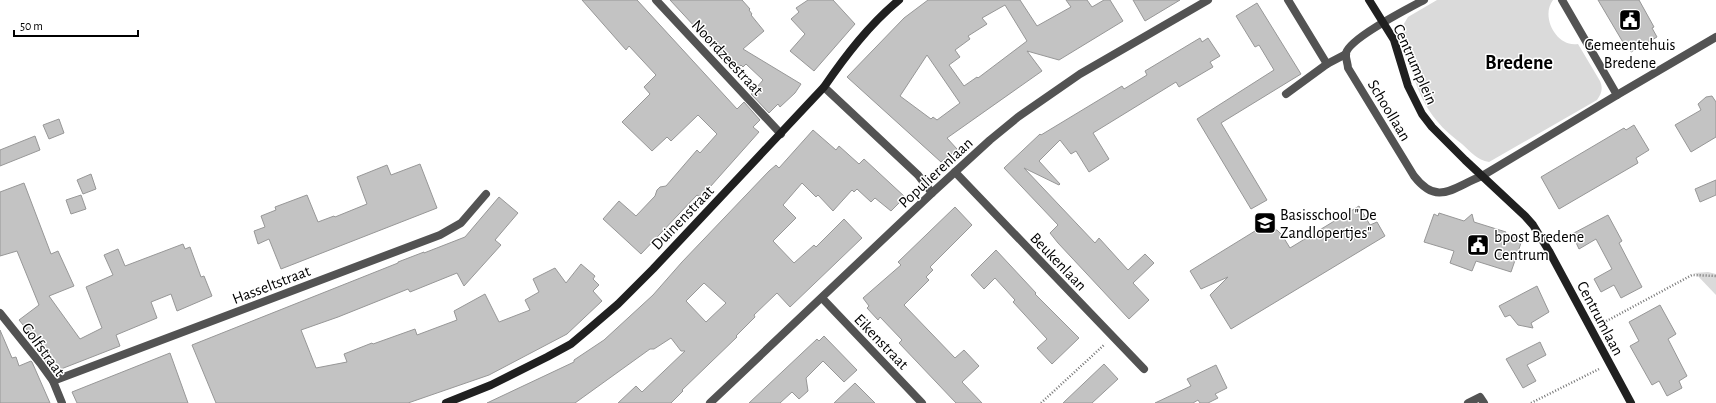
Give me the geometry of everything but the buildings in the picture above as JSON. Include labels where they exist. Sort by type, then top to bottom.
[{"type":"street","name":"Noordzeestraat","points":[[656,0],[781,134]]},
{"type":"street","name":"Duinenstraat","points":[[446,403],[492,385],[571,344],[618,304],[781,134],[824,87],[842,61],[862,37],[883,14],[899,0]]},
{"type":"street","name":"Populierenlaan","points":[[710,403],[990,140],[1030,108],[1080,74],[1208,0]]},
{"type":"street","points":[[1288,0],[1327,64]]},
{"type":"street","points":[[1286,94],[1327,64],[1346,54],[1349,48],[1382,23],[1369,0]]},
{"type":"street","name":"Centrumplein","points":[[1424,0],[1382,23],[1394,40],[1408,86],[1422,114],[1443,139],[1482,176]]},
{"type":"street","points":[[1562,0],[1617,95]]},
{"type":"street","points":[[1482,176],[1716,37]]},
{"type":"street","name":"Schoollaan","points":[[1346,54],[1348,68],[1414,176],[1422,186],[1433,192],[1443,194],[1482,176]]},
{"type":"street","points":[[824,87],[918,175],[932,193]]},
{"type":"street","name":"Beukenlaan","points":[[955,172],[1144,369]]},
{"type":"street","name":"Centrumlaan","points":[[1482,176],[1534,225],[1550,251],[1631,403]]},
{"type":"street","name":"Hasseltstraat","points":[[53,382],[440,235],[461,223],[486,194]]},
{"type":"street","name":"Eikenstraat","points":[[822,298],[922,403]]},
{"type":"street","name":"Golfstraat","points":[[0,313],[40,362],[53,382],[62,403]]},
{"type":"street","points":[[1468,403],[1480,397],[1484,403]]},
{"type":"path","points":[[1592,329],[1692,275],[1716,276]]},
{"type":"path","points":[[1041,403],[1112,337]]},
{"type":"path","points":[[1531,403],[1610,364]]},
{"type":"shaded area","points":[[1437,0],[1553,0],[1549,7],[1548,15],[1553,30],[1563,41],[1570,44],[1578,44],[1602,86],[1599,97],[1597,100],[1489,162],[1478,158],[1446,130],[1429,111],[1418,88],[1410,64],[1402,27],[1408,17]]},
{"type":"shaded area","points":[[1708,272],[1716,274],[1716,295],[1695,273]]},
{"type":"place","name":"Gemeentehuis Bredene","points":[[1630,20]]},
{"type":"place","name":"Basisschool \"De Zandlopertjes\"","points":[[1265,223]]},
{"type":"place","name":"bpost Bredene Centrum","points":[[1478,245]]},
{"type":"district","name":"Bredene","points":[[1519,62]]}]
